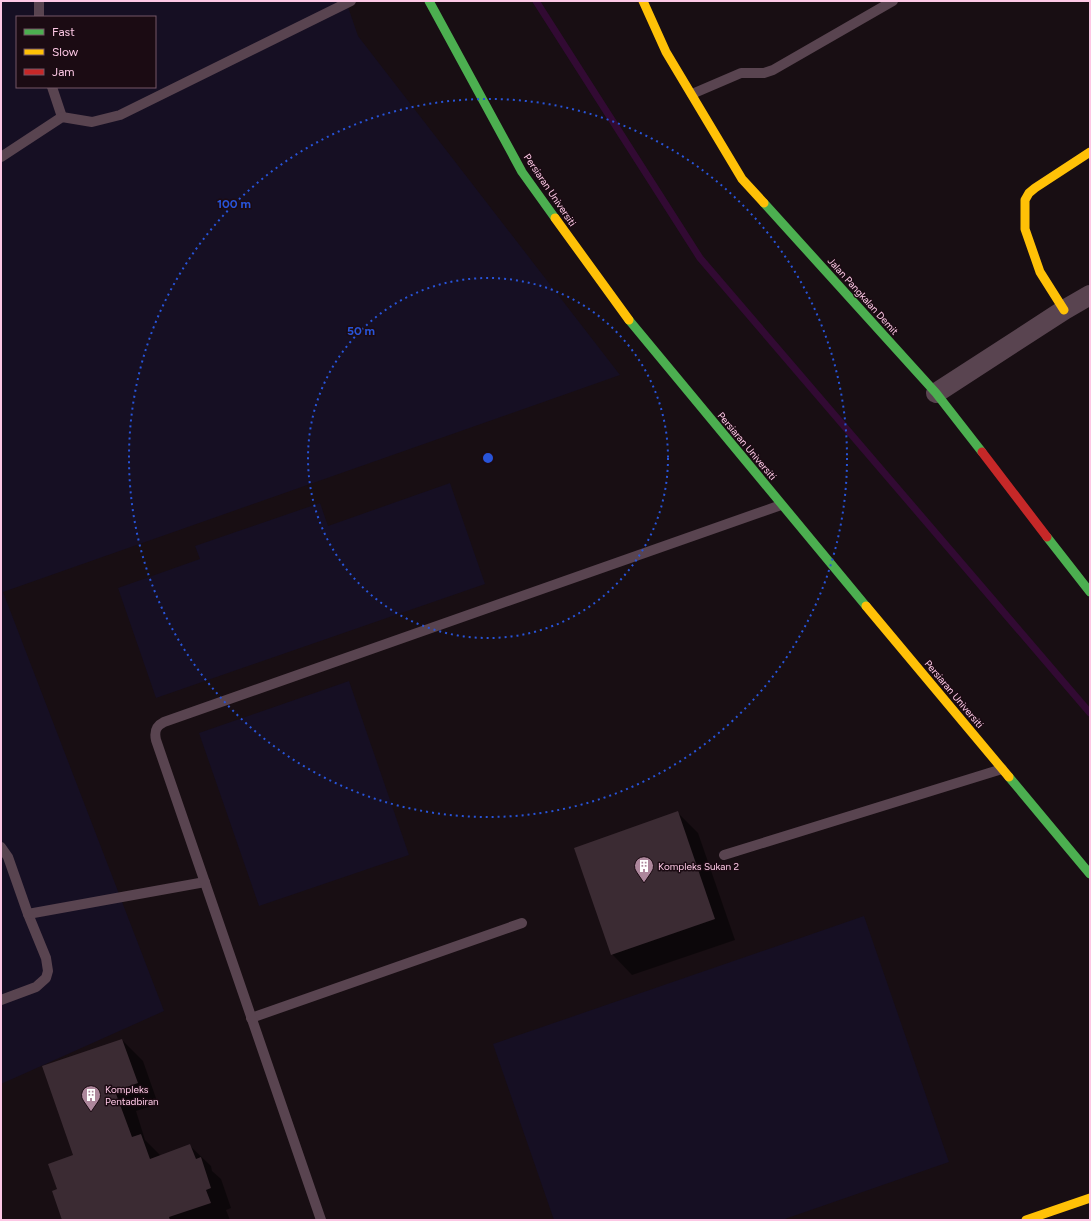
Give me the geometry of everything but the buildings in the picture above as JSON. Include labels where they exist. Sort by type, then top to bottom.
[{"type":"street","name":"Persiaran Universiti","points":[[429,1],[522,172],[636,330],[1090,874]]},
{"type":"street","name":"Jalan Pangkalan Demit","points":[[643,1],[666,52],[742,178],[936,393],[1087,582]]},
{"type":"street","points":[[1064,310],[1040,272],[1025,229],[1025,200],[1029,193],[1035,188],[1090,152]]},
{"type":"street","points":[[936,393],[1090,294]]},
{"type":"street","points":[[1026,1220],[1090,1198]]},
{"type":"lane","points":[[39,1],[39,16]]},
{"type":"lane","points":[[1,156],[62,117],[92,122],[120,115],[351,1]]},
{"type":"lane","points":[[692,94],[741,73],[764,73],[773,70],[893,1]]},
{"type":"lane","points":[[52,88],[62,117]]},
{"type":"lane","points":[[321,1220],[156,740],[156,729],[159,724],[781,505]]},
{"type":"lane","points":[[724,855],[1002,769]]},
{"type":"lane","points":[[1,847],[8,857],[28,914],[46,958],[48,971],[46,978],[36,987],[1,1000]]},
{"type":"lane","points":[[28,914],[205,882]]},
{"type":"lane","points":[[251,1018],[522,923]]},
{"type":"shaded area","points":[[1,1],[346,1],[358,36],[620,375],[3,592],[164,1011],[1,1084]]},
{"type":"shaded area","points":[[450,483],[485,584],[156,698],[118,588],[200,559],[195,546],[320,503],[328,526]]},
{"type":"shaded area","points":[[349,681],[409,855],[259,906],[199,733]]},
{"type":"shaded area","points":[[864,916],[949,1162],[782,1220],[554,1220],[493,1044]]},
{"type":"waterway","points":[[536,1],[700,258],[1090,713]]},
{"type":"traffic: fast","points":[[429,1],[522,172],[555,218]]},
{"type":"traffic: fast","points":[[764,203],[936,393],[982,452]]},
{"type":"traffic: fast","points":[[629,320],[866,606]]},
{"type":"traffic: fast","points":[[1047,537],[1090,592]]},
{"type":"traffic: fast","points":[[1009,777],[1090,874]]},
{"type":"traffic: slow","points":[[643,1],[666,52],[742,179],[764,203]]},
{"type":"traffic: slow","points":[[1064,310],[1040,272],[1025,229],[1025,200],[1029,193],[1035,188],[1090,152]]},
{"type":"traffic: slow","points":[[555,218],[629,320]]},
{"type":"traffic: slow","points":[[866,606],[1009,777]]},
{"type":"traffic: slow","points":[[1026,1220],[1090,1198]]},
{"type":"traffic: jam","points":[[982,452],[1047,537]]},
{"type":"place","name":"Kompleks Sukan 2","points":[[644,883]]},
{"type":"place","name":"Kompleks Pentadbiran","points":[[91,1112]]}]
